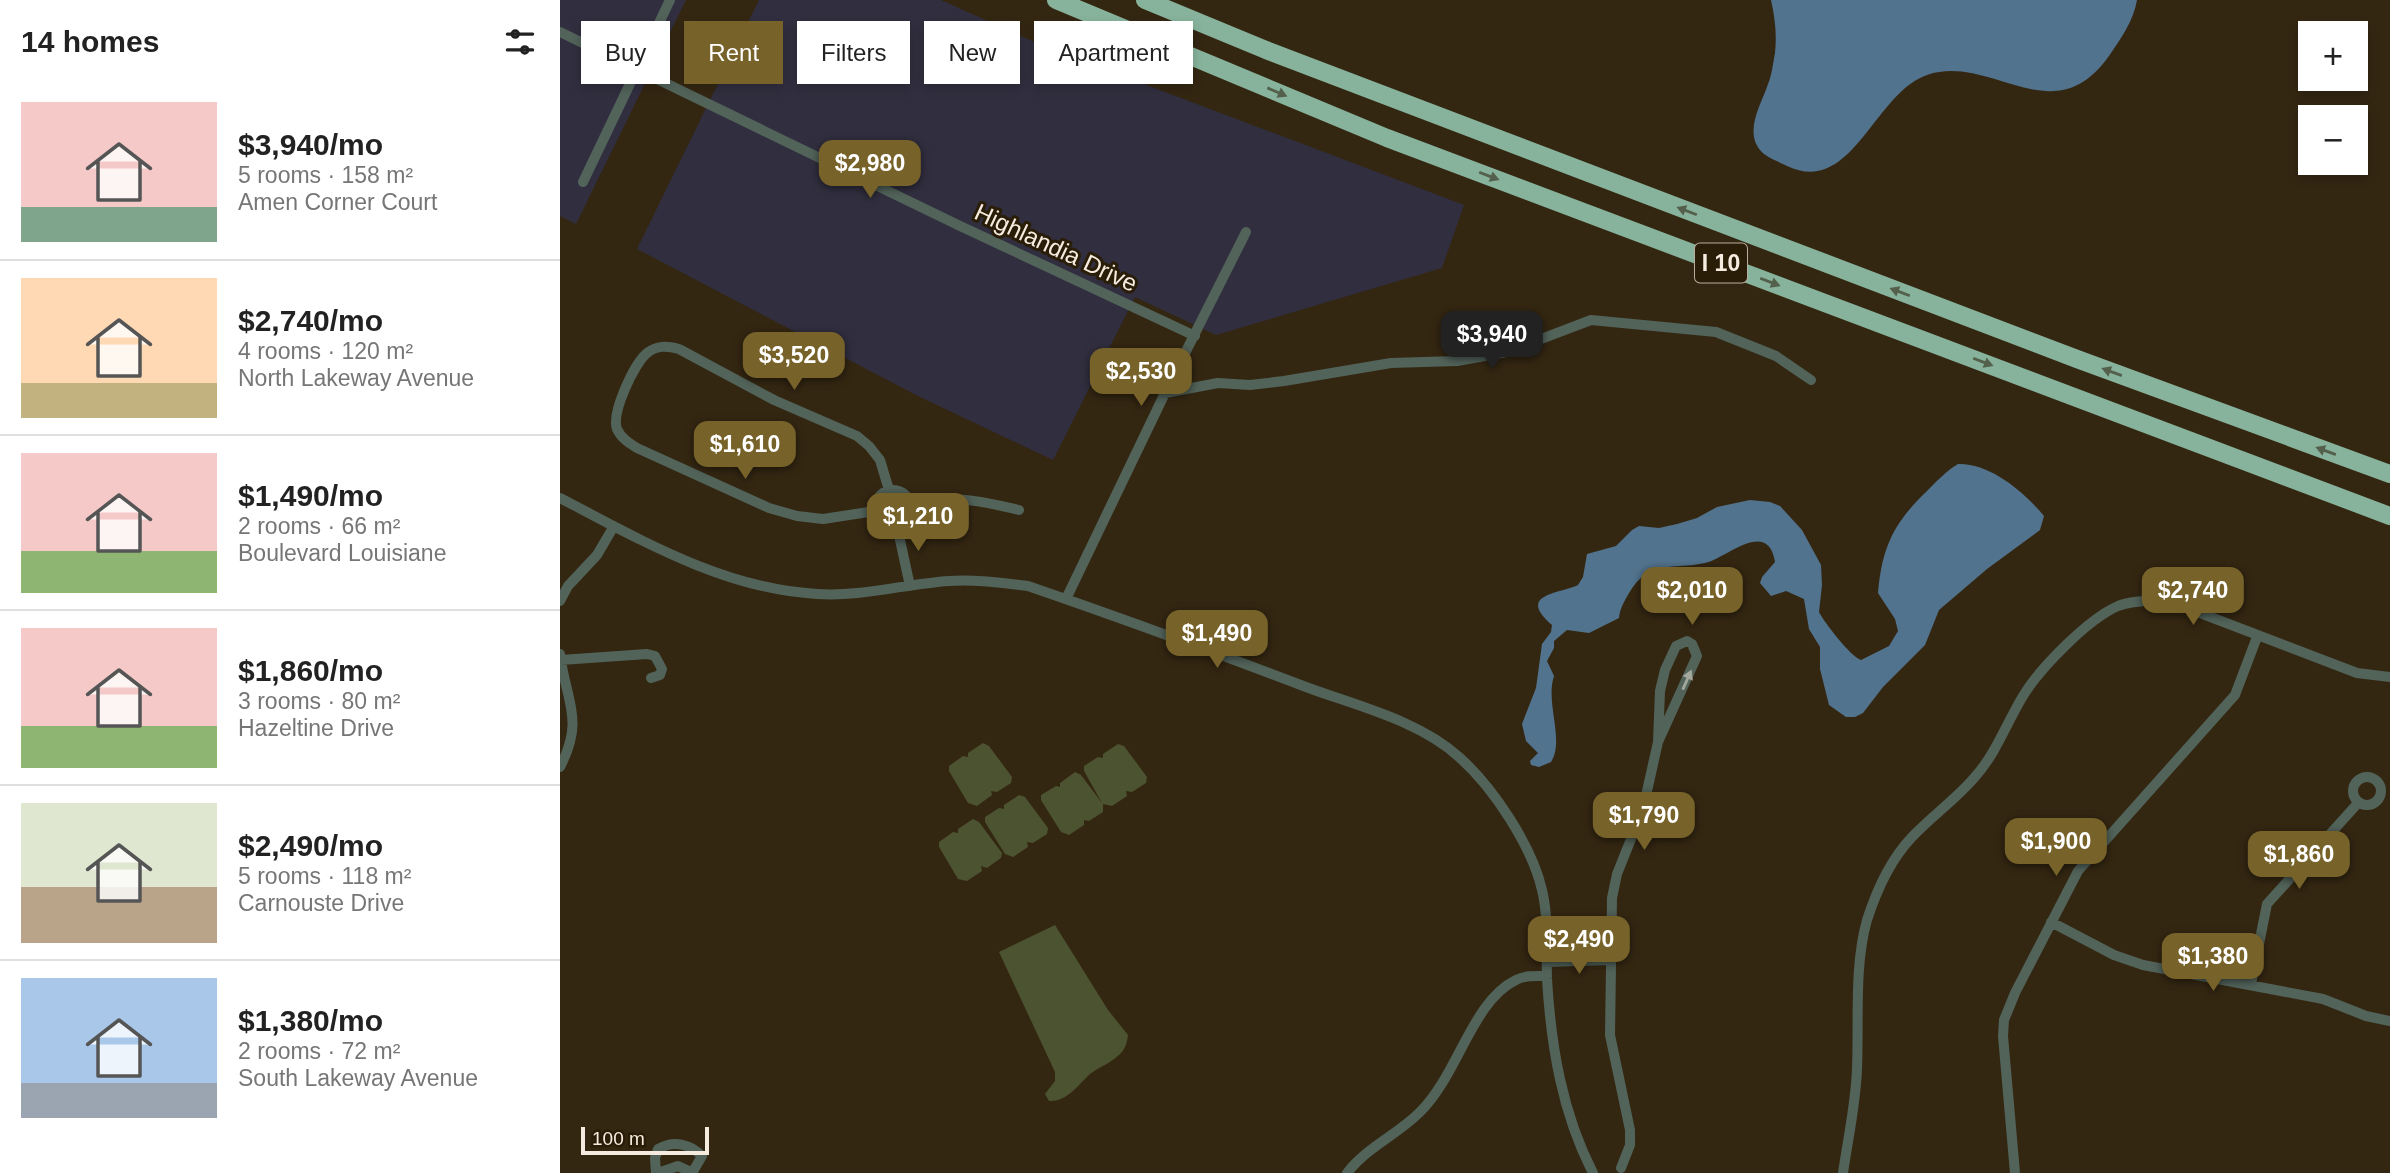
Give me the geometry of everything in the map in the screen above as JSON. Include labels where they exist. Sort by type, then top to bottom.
[{"type":"highway","name":"I 10","points":[[1056,0],[1387,138],[2390,516]]},
{"type":"highway","name":"I 10","points":[[1145,0],[1343,80],[2090,364],[2390,474]]},
{"type":"street","points":[[660,21],[670,0]]},
{"type":"street","name":"Highlandia Drive","points":[[560,32],[581,42]]},
{"type":"street","points":[[583,182],[629,84]]},
{"type":"street","name":"Highlandia Drive","points":[[667,84],[1195,336]]},
{"type":"street","points":[[1066,599],[1246,232]]},
{"type":"street","points":[[1165,393],[1217,383],[1284,381],[1391,363],[1457,361],[1507,352],[1591,320],[1716,332],[1776,356],[1811,380]]},
{"type":"street","points":[[875,511],[823,519],[797,516],[769,508],[637,448],[618,432],[617,410],[639,361],[656,348],[679,348],[774,400],[857,436],[880,460],[889,490]]},
{"type":"street","points":[[889,490],[903,493],[911,504],[909,517],[897,526],[881,522],[875,511],[877,498],[889,490]]},
{"type":"street","points":[[560,498],[681,559],[735,579],[781,590],[831,594],[950,580],[1028,586],[1392,719],[1428,735],[1459,757],[1484,785],[1522,838],[1535,863],[1543,892],[1551,1041],[1574,1129],[1593,1173]]},
{"type":"street","points":[[911,504],[949,498],[972,498],[1019,510]]},
{"type":"street","points":[[560,601],[568,586],[597,555],[614,526]]},
{"type":"street","points":[[897,526],[910,586]]},
{"type":"street","points":[[1843,1173],[1857,1072],[1860,962],[1866,923],[1876,893],[1890,864],[1912,837],[1974,778],[1998,746],[2023,696],[2046,664],[2096,620],[2118,606],[2133,602],[2166,600],[2357,673],[2390,677]]},
{"type":"street","points":[[2015,1173],[2003,1037],[2004,1020],[2078,871],[2235,695],[2257,637]]},
{"type":"street","points":[[1621,1168],[1630,1145],[1630,1129],[1610,1035],[1612,898],[1617,874],[1643,809],[1658,742],[1697,656],[1692,644],[1687,641],[1676,646],[1665,670],[1658,710],[1658,742]]},
{"type":"street","points":[[560,654],[573,714],[574,733],[560,767]]},
{"type":"street","points":[[561,660],[647,654],[655,656],[662,668],[660,675],[651,678]]},
{"type":"street","points":[[2251,984],[2267,904],[2358,803]]},
{"type":"street","points":[[2051,922],[2114,955],[2143,965],[2323,999],[2365,1016],[2390,1021]]},
{"type":"street","points":[[1547,962],[1610,960]]},
{"type":"street","points":[[1347,1173],[1371,1147],[1419,1113],[1440,1090],[1482,1011],[1498,992],[1515,980],[1528,976],[1547,976]]},
{"type":"street","points":[[673,1144],[693,1147],[702,1156],[692,1173],[678,1166],[657,1173],[655,1158],[658,1149],[673,1144]]},
{"type":"shaded area","points":[[560,0],[686,0],[670,33],[670,21],[581,21],[581,84],[645,84],[576,224],[560,216]]},
{"type":"shaded area","points":[[759,0],[941,0],[988,21],[924,21],[924,84],[1020,84],[1020,36],[1034,42],[1034,84],[1144,84],[1464,205],[1442,268],[1216,335],[1135,297],[1053,460],[918,396],[637,249],[718,84],[783,84],[783,21],[749,21]]},
{"type":"green space","points":[[983,743],[989,746],[1012,777],[1011,783],[997,792],[991,791],[992,795],[977,806],[968,803],[949,771],[949,766],[963,756],[968,757],[968,753]]},
{"type":"green space","points":[[1118,744],[1124,746],[1147,777],[1146,783],[1132,792],[1126,791],[1127,796],[1112,806],[1103,804],[1103,812],[1089,821],[1084,820],[1084,825],[1069,835],[1061,832],[1041,800],[1041,795],[1056,786],[1060,787],[1060,783],[1075,772],[1081,775],[1102,803],[1084,771],[1084,766],[1098,757],[1103,758],[1103,754]]},
{"type":"green space","points":[[1019,795],[1025,797],[1048,828],[1047,834],[1033,843],[1027,842],[1028,847],[1013,857],[1005,854],[985,822],[985,817],[999,808],[1004,809],[1004,805]]},
{"type":"green space","points":[[973,819],[979,822],[1002,853],[1001,858],[987,868],[981,866],[982,871],[967,881],[958,879],[939,847],[939,842],[953,832],[958,833],[958,829]]},
{"type":"green space","points":[[1055,925],[1108,1010],[1128,1035],[1124,1049],[1116,1058],[1090,1074],[1067,1096],[1049,1101],[1045,1094],[1055,1081],[1055,1072],[999,952]]},
{"type":"water","points":[[1771,0],[2137,0],[2133,16],[2122,36],[2109,56],[2088,79],[2066,89],[2044,91],[1975,74],[1951,71],[1927,75],[1908,85],[1892,101],[1846,156],[1829,167],[1810,172],[1787,166],[1762,153],[1754,134],[1756,117],[1775,53]]},
{"type":"water","points":[[1958,464],[1983,468],[2017,489],[2044,516],[2040,530],[1987,569],[1939,610],[1925,645],[1883,687],[1863,713],[1846,717],[1829,705],[1820,669],[1820,647],[1809,629],[1804,599],[1786,591],[1771,596],[1760,583],[1775,562],[1771,549],[1764,543],[1755,542],[1744,544],[1705,563],[1653,570],[1637,582],[1629,593],[1619,618],[1589,633],[1567,630],[1554,641],[1554,648],[1547,661],[1554,676],[1552,698],[1556,732],[1555,753],[1551,762],[1539,767],[1531,765],[1530,761],[1538,753],[1526,741],[1522,724],[1536,688],[1542,644],[1551,632],[1552,625],[1542,615],[1538,607],[1539,601],[1552,593],[1578,585],[1583,577],[1587,554],[1616,546],[1639,526],[1659,528],[1677,524],[1697,518],[1717,507],[1750,500],[1770,502],[1780,506],[1802,530],[1821,565],[1819,612],[1845,646],[1861,660],[1889,646],[1898,631],[1895,619],[1878,593],[1886,550],[1891,538],[1914,504]]}]
